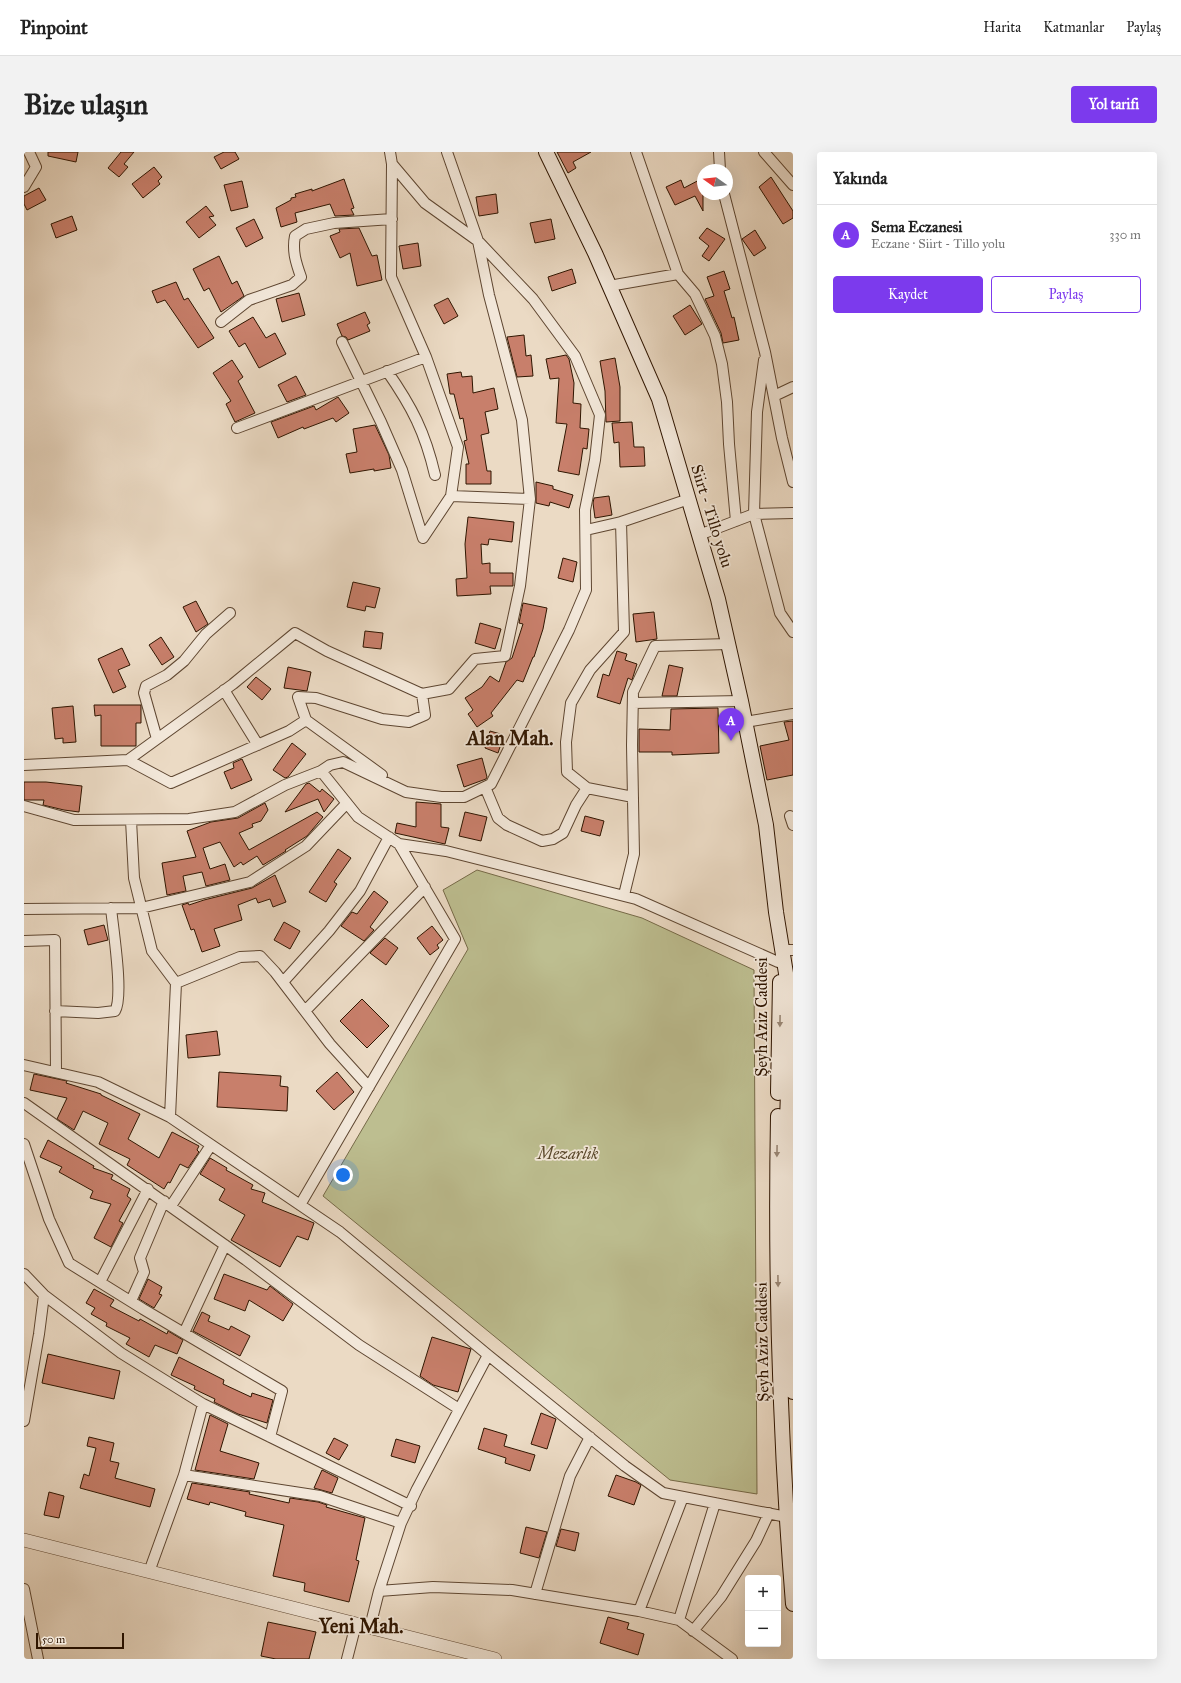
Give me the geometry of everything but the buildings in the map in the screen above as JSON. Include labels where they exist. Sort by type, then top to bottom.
[{"type":"main road","name":"Siirt - Tillo yolu","points":[[546,152],[609,286],[659,399],[700,535],[729,644],[766,825],[776,912]]},
{"type":"main road","name":"Şeyh Aziz Caddesi","points":[[776,912],[784,954],[790,1004],[786,1122],[792,1297],[793,1392]]},
{"type":"main road","name":"Şeyh Aziz Caddesi","points":[[786,1122],[776,1205],[779,1384],[793,1604]]},
{"type":"street","points":[[342,342],[381,422],[402,470],[424,538],[451,496],[458,447],[426,357],[391,277],[392,164],[390,152]]},
{"type":"street","points":[[128,760],[224,690],[295,632],[327,651],[422,694],[449,689],[475,659],[505,656],[520,586],[530,499],[522,420],[489,295],[478,241],[447,152]]},
{"type":"street","points":[[636,152],[678,274],[695,294],[717,343],[722,364],[727,402],[736,521]]},
{"type":"street","points":[[718,152],[719,164]]},
{"type":"street","points":[[764,152],[793,184]]},
{"type":"street","points":[[24,187],[36,167],[33,154]]},
{"type":"street","points":[[24,806],[74,820],[189,819],[235,812],[285,785],[321,771],[330,765],[343,762],[406,792],[441,797],[464,797],[491,784],[568,630],[586,590],[585,510],[595,460],[600,415],[575,356],[533,299],[478,241],[425,203],[392,164]]},
{"type":"street","points":[[726,200],[765,352],[792,478]]},
{"type":"street","points":[[220,322],[249,300],[292,285],[301,277],[296,263],[293,246],[295,236],[306,229],[334,222],[392,219]]},
{"type":"street","points":[[609,286],[678,274]]},
{"type":"street","points":[[765,352],[757,412],[754,514],[780,613],[793,632]]},
{"type":"street","points":[[237,428],[426,357]]},
{"type":"street","points":[[387,371],[418,421],[428,446],[435,474]]},
{"type":"street","points":[[774,396],[793,387]]},
{"type":"street","points":[[451,496],[530,499]]},
{"type":"street","points":[[586,530],[622,522],[689,499]]},
{"type":"street","points":[[700,535],[754,514],[793,513]]},
{"type":"street","points":[[622,522],[624,632],[590,670],[571,703],[567,734],[567,772],[586,788],[633,797]]},
{"type":"street","points":[[157,738],[144,693],[146,686],[167,675],[184,661],[206,634],[230,613]]},
{"type":"street","points":[[624,895],[634,854],[633,692],[655,646],[729,644]]},
{"type":"street","points":[[224,690],[258,745]]},
{"type":"street","points":[[406,792],[306,720],[298,697],[316,698],[382,719],[409,722],[425,715],[422,694]]},
{"type":"street","points":[[633,703],[741,701]]},
{"type":"street","points":[[746,722],[793,714]]},
{"type":"street","points":[[24,765],[128,760],[171,783],[290,731],[306,720]]},
{"type":"street","points":[[300,1205],[455,940],[399,844],[358,817],[321,771]]},
{"type":"street","points":[[485,787],[498,818],[507,825],[542,840],[553,838],[563,833],[576,804],[586,788]]},
{"type":"street","points":[[24,909],[141,908],[250,882],[306,846],[347,803]]},
{"type":"street","points":[[131,820],[134,878],[152,951],[176,983],[170,1117]]},
{"type":"street","points":[[283,982],[329,931],[360,891],[389,837]]},
{"type":"street","points":[[399,844],[446,851],[624,895],[784,954]]},
{"type":"street","points":[[305,1012],[425,887]]},
{"type":"street","points":[[55,1011],[98,1013],[115,1011],[118,1006],[119,989],[111,908]]},
{"type":"street","points":[[24,941],[55,940],[56,1072]]},
{"type":"street","points":[[176,983],[240,957],[260,956],[283,982],[330,1044],[369,1087]]},
{"type":"street","points":[[24,1065],[98,1082],[170,1117],[212,1145],[340,1232],[488,1355],[590,1437],[663,1493],[787,1517]]},
{"type":"street","points":[[24,1103],[148,1189],[359,1345],[459,1409]]},
{"type":"street","points":[[24,1144],[49,1219],[69,1263],[131,1302],[282,1391],[270,1437]]},
{"type":"street","points":[[131,1302],[144,1272],[140,1258],[168,1204],[212,1145]]},
{"type":"street","points":[[100,1282],[148,1189]]},
{"type":"street","points":[[184,1333],[225,1245]]},
{"type":"street","points":[[24,1274],[44,1294],[121,1353],[203,1404],[411,1506]]},
{"type":"street","points":[[24,1421],[39,1334],[44,1294]]},
{"type":"street","points":[[370,1627],[379,1591],[402,1523],[411,1506],[417,1489],[488,1355]]},
{"type":"street","points":[[149,1572],[184,1475],[203,1404]]},
{"type":"street","points":[[535,1594],[570,1476],[590,1437]]},
{"type":"street","points":[[184,1475],[320,1496],[402,1523]]},
{"type":"street","points":[[639,1611],[683,1497]]},
{"type":"street","points":[[679,1620],[715,1503]]},
{"type":"street","points":[[693,1631],[721,1597],[756,1541],[769,1513]]},
{"type":"street","points":[[24,1540],[495,1659]]},
{"type":"street","points":[[379,1591],[433,1587],[512,1590],[639,1611],[679,1620],[732,1659]]},
{"type":"street","points":[[24,1589],[38,1659]]},
{"type":"street","points":[[347,1659],[356,1624]]},
{"type":"green space","name":"Mezarlık","points":[[477,870],[642,918],[754,970],[757,1494],[670,1480],[323,1196],[468,949],[443,890]]},
{"type":"place","name":"Sema Eczanesi","points":[[731,741]]},
{"type":"district","name":"Alan Mah.","points":[[510,738]]},
{"type":"district","name":"Yeni Mah.","points":[[361,1626]]}]
